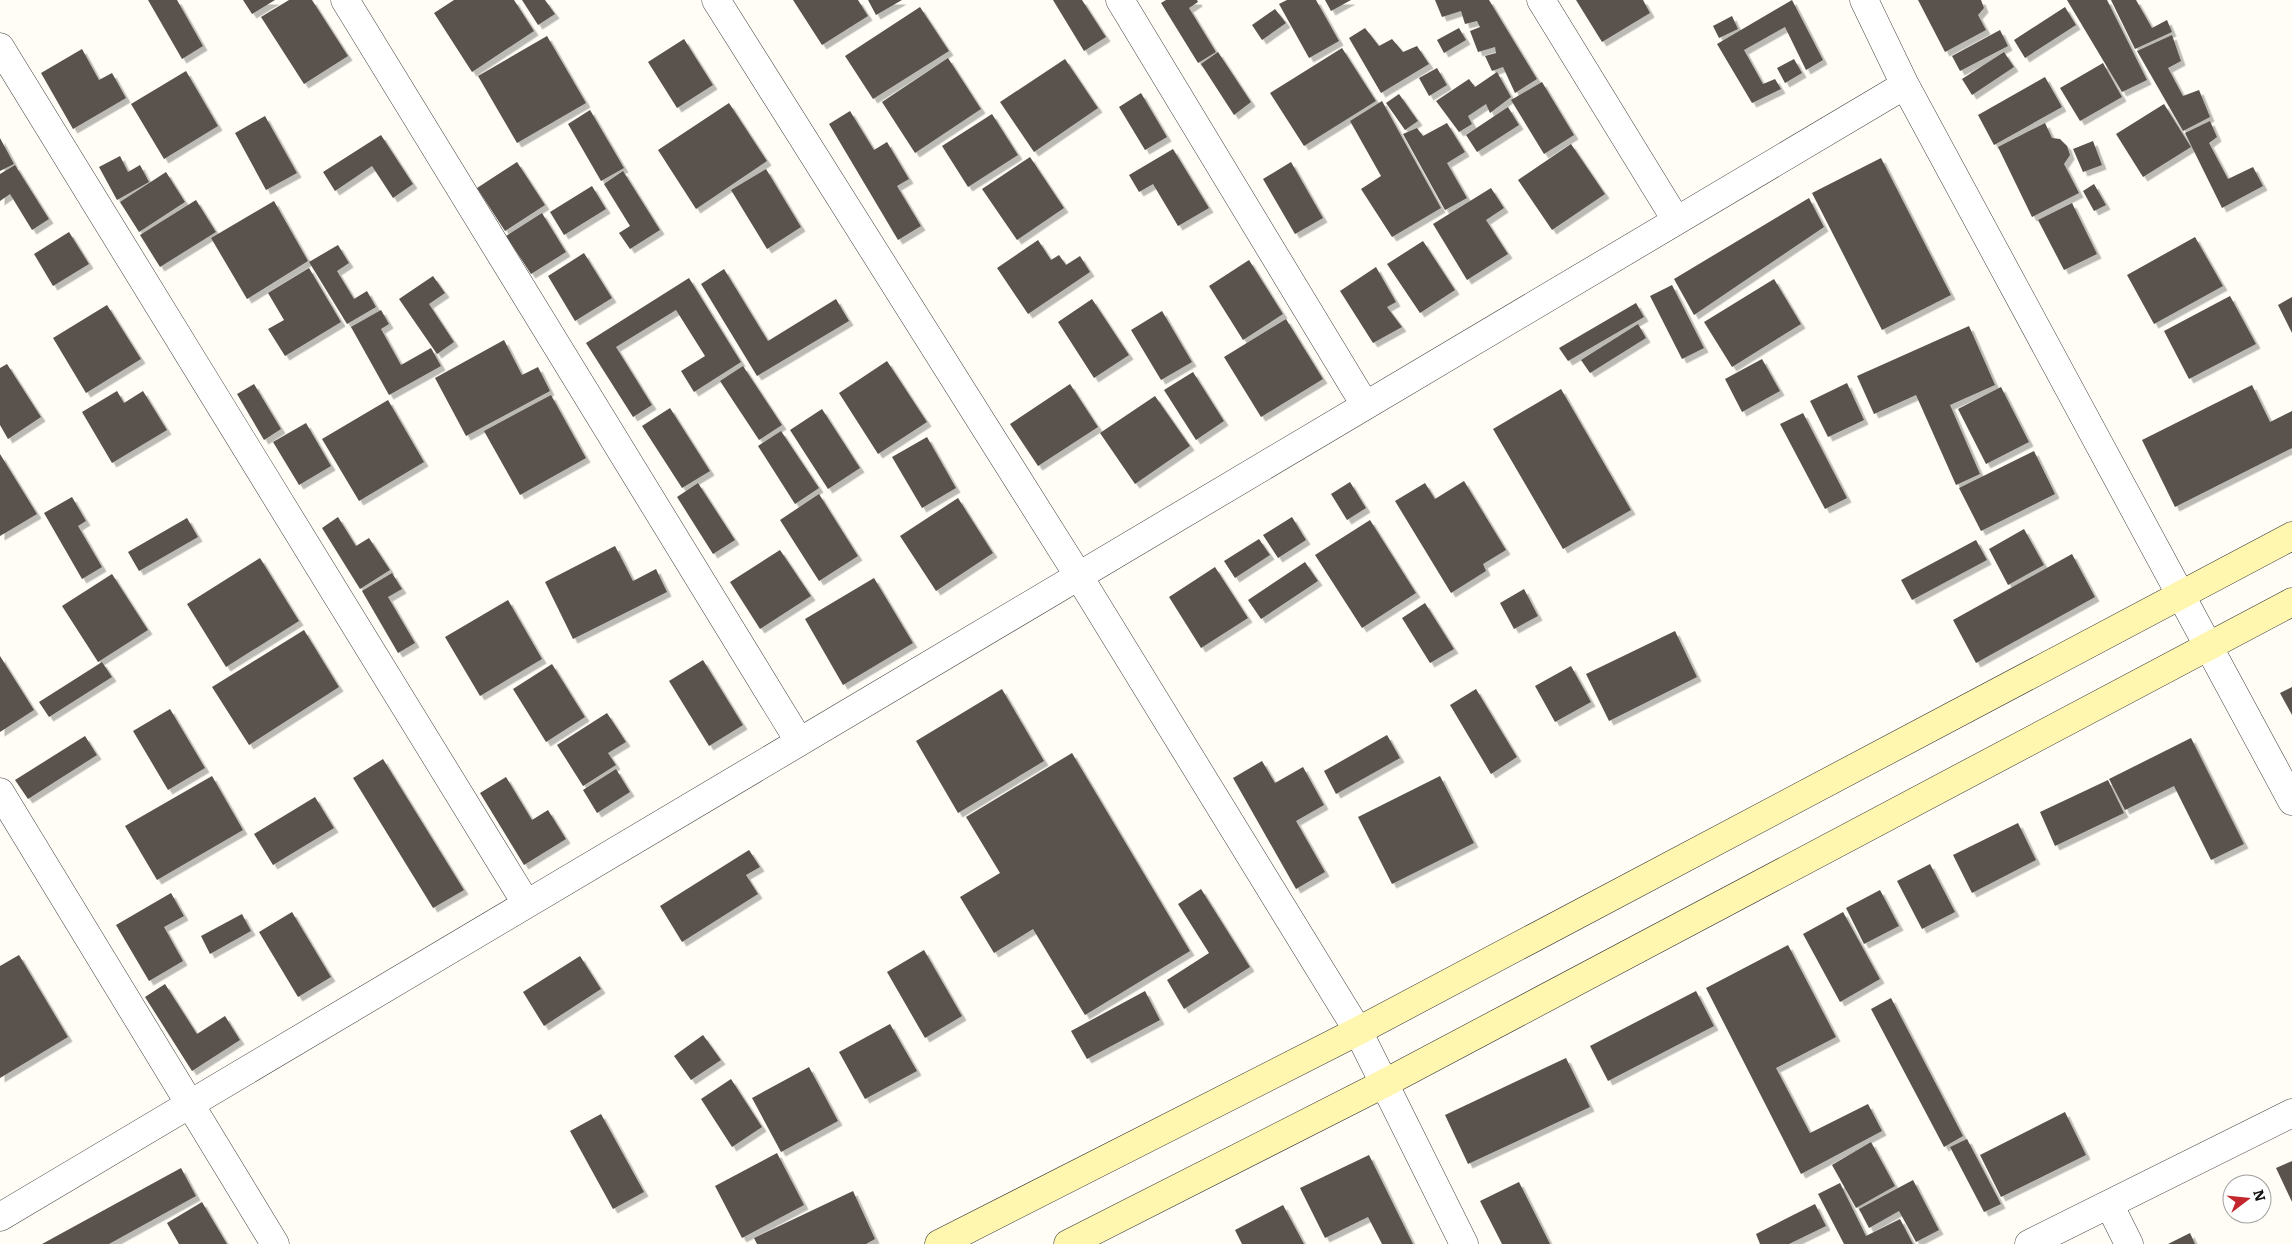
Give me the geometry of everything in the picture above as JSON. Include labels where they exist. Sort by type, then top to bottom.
[{"type":"main road","points":[[940,1244],[1358,1031],[2292,536]]},
{"type":"main road","points":[[1068,1244],[1385,1083],[2292,602]]},
{"type":"street","points":[[345,0],[799,741]]},
{"type":"street","points":[[716,0],[1078,575],[1358,1031],[1464,1244]]},
{"type":"street","points":[[1120,0],[1365,404]]},
{"type":"street","points":[[1541,0],[1676,220]]},
{"type":"street","points":[[1864,0],[1905,85],[2292,801]]},
{"type":"street","points":[[0,47],[526,903]]},
{"type":"street","points":[[0,1217],[1365,404],[1905,85]]},
{"type":"street","points":[[0,792],[275,1244]]},
{"type":"street","points":[[2028,1244],[2292,1113]]},
{"type":"street","points":[[2109,1204],[2129,1244]]},
{"type":"building","points":[[148,0],[177,0],[203,46],[182,59]]},
{"type":"building","points":[[243,0],[275,0],[252,14]]},
{"type":"building","points":[[289,0],[312,0],[348,56],[304,84],[261,17]]},
{"type":"building","points":[[454,0],[514,0],[534,31],[472,72],[434,13]]},
{"type":"building","points":[[522,0],[545,0],[555,14],[538,25]]},
{"type":"building","points":[[793,0],[858,0],[868,16],[822,45]]},
{"type":"building","points":[[868,0],[902,0],[876,15]]},
{"type":"building","points":[[1053,0],[1082,0],[1106,37],[1084,51]]},
{"type":"building","points":[[1166,0],[1197,0],[1198,2],[1189,8],[1216,52],[1198,63],[1161,3]]},
{"type":"building","points":[[1287,0],[1316,0],[1339,41],[1309,58],[1279,4]]},
{"type":"building","points":[[1325,0],[1351,0],[1331,11]]},
{"type":"building","points":[[1435,0],[1489,0],[1537,79],[1515,93],[1503,67],[1492,71],[1485,56],[1496,53],[1495,47],[1478,52],[1470,31],[1480,27],[1477,21],[1465,24],[1461,11],[1442,17]]},
{"type":"building","points":[[1576,0],[1643,0],[1650,13],[1602,42]]},
{"type":"building","points":[[1792,0],[1823,60],[1806,70],[1785,27],[1744,50],[1763,84],[1775,79],[1781,89],[1752,103],[1717,44]]},
{"type":"building","points":[[1918,0],[1981,0],[1984,8],[1978,15],[1986,30],[1945,52]]},
{"type":"building","points":[[2067,0],[2107,0],[2147,80],[2122,92]]},
{"type":"building","points":[[2111,0],[2136,0],[2152,28],[2167,20],[2172,32],[2135,49]]},
{"type":"building","points":[[920,7],[949,51],[873,99],[845,56]]},
{"type":"building","points":[[2065,7],[2076,25],[2025,58],[2014,40]]},
{"type":"building","points":[[1275,9],[1286,23],[1262,40],[1252,25]]},
{"type":"building","points":[[1732,16],[1738,29],[1719,38],[1713,26]]},
{"type":"building","points":[[1365,28],[1379,46],[1392,39],[1403,52],[1417,46],[1429,64],[1381,93],[1349,38]]},
{"type":"building","points":[[1459,28],[1466,40],[1444,53],[1437,40]]},
{"type":"building","points":[[2000,30],[2008,46],[1960,71],[1952,56]]},
{"type":"building","points":[[2172,35],[2181,61],[2168,68],[2183,96],[2199,90],[2210,117],[2183,131],[2137,51]]},
{"type":"building","points":[[547,36],[586,103],[517,143],[478,76]]},
{"type":"building","points":[[684,39],[713,85],[677,108],[648,62]]},
{"type":"building","points":[[1342,48],[1376,101],[1304,146],[1270,93]]},
{"type":"building","points":[[82,49],[99,80],[112,73],[126,98],[73,129],[41,73]]},
{"type":"building","points":[[1218,52],[1251,102],[1234,115],[1201,64]]},
{"type":"building","points":[[2004,52],[2014,67],[1972,95],[1962,79]]},
{"type":"building","points":[[948,58],[981,109],[915,153],[882,102]]},
{"type":"building","points":[[1065,59],[1098,108],[1034,152],[1000,102]]},
{"type":"building","points":[[1794,59],[1802,73],[1785,83],[1777,68]]},
{"type":"building","points":[[2103,63],[2122,97],[2080,121],[2060,88]]},
{"type":"building","points":[[1437,68],[1447,85],[1429,96],[1419,78]]},
{"type":"building","points":[[186,71],[218,126],[164,159],[131,104]]},
{"type":"building","points":[[1497,72],[1511,97],[1490,113],[1486,104],[1468,116],[1472,124],[1459,132],[1436,101],[1469,79],[1475,87]]},
{"type":"building","points":[[2045,77],[2062,107],[1994,145],[1978,115]]},
{"type":"building","points":[[1542,82],[1574,135],[1544,154],[1511,100]]},
{"type":"building","points":[[1141,93],[1167,137],[1145,150],[1119,107]]},
{"type":"building","points":[[1399,94],[1418,121],[1405,130],[1386,103]]},
{"type":"building","points":[[1382,101],[1441,208],[1392,237],[1361,189],[1381,176],[1350,121]]},
{"type":"building","points":[[729,103],[767,161],[696,209],[658,150]]},
{"type":"building","points":[[2164,104],[2191,147],[2143,177],[2116,134]]},
{"type":"building","points":[[1508,107],[1519,125],[1477,152],[1466,135]]},
{"type":"building","points":[[590,110],[624,168],[601,181],[568,124]]},
{"type":"building","points":[[850,111],[874,150],[887,142],[909,179],[897,186],[921,226],[898,240],[829,124]]},
{"type":"building","points":[[992,114],[1018,155],[968,187],[942,146]]},
{"type":"building","points":[[265,116],[297,173],[266,190],[235,133]]},
{"type":"building","points":[[2210,121],[2217,137],[2209,143],[2228,179],[2253,167],[2263,186],[2222,208],[2185,133]]},
{"type":"building","points":[[1447,123],[1465,152],[1447,163],[1467,198],[1445,210],[1403,134],[1417,128],[1423,136]]},
{"type":"building","points":[[2045,123],[2052,138],[2060,139],[2067,146],[2070,155],[2064,164],[2079,193],[2032,217],[1998,147]]},
{"type":"building","points":[[381,135],[413,184],[393,198],[372,166],[335,191],[323,172]]},
{"type":"building","points":[[0,138],[14,164],[0,171]]},
{"type":"building","points":[[2093,141],[2102,165],[2083,172],[2073,149]]},
{"type":"building","points":[[1571,144],[1605,194],[1552,230],[1518,180]]},
{"type":"building","points":[[1173,149],[1209,208],[1178,226],[1153,184],[1139,192],[1129,175]]},
{"type":"building","points":[[120,156],[128,172],[140,165],[149,182],[117,200],[99,167]]},
{"type":"building","points":[[1030,157],[1064,208],[1017,240],[982,189]]},
{"type":"building","points":[[1881,158],[1951,295],[1882,330],[1812,193]]},
{"type":"building","points":[[517,162],[545,205],[505,231],[477,188]]},
{"type":"building","points":[[1291,162],[1323,218],[1295,234],[1263,179]]},
{"type":"building","points":[[15,165],[49,219],[32,230],[10,194],[0,201],[0,174]]},
{"type":"building","points":[[766,169],[801,227],[767,249],[731,190]]},
{"type":"building","points":[[623,171],[660,230],[630,249],[619,233],[630,226],[604,184]]},
{"type":"building","points":[[166,172],[185,202],[139,232],[120,202]]},
{"type":"building","points":[[2094,184],[2106,205],[2094,211],[2083,191]]},
{"type":"building","points":[[592,186],[606,209],[564,235],[550,212]]},
{"type":"building","points":[[1491,188],[1504,208],[1486,220],[1508,254],[1467,280],[1433,224]]},
{"type":"building","points":[[1809,198],[1824,227],[1694,315],[1674,279]]},
{"type":"building","points":[[196,200],[216,232],[160,267],[140,235]]},
{"type":"building","points":[[274,201],[308,261],[247,299],[211,238]]},
{"type":"building","points":[[2072,203],[2097,254],[2064,270],[2038,220]]},
{"type":"building","points":[[542,213],[566,252],[531,274],[506,236]]},
{"type":"building","points":[[69,232],[89,264],[53,286],[34,254]]},
{"type":"building","points":[[2195,237],[2223,286],[2154,324],[2127,275]]},
{"type":"building","points":[[1038,240],[1051,260],[1059,255],[1066,265],[1080,256],[1090,272],[1028,314],[997,268]]},
{"type":"building","points":[[1423,241],[1455,290],[1420,313],[1387,264]]},
{"type":"building","points":[[338,245],[349,263],[337,271],[354,299],[367,291],[376,307],[347,324],[309,262]]},
{"type":"building","points":[[584,253],[612,298],[575,321],[548,276]]},
{"type":"building","points":[[1249,260],[1283,314],[1243,340],[1209,286]]},
{"type":"building","points":[[1376,267],[1396,302],[1387,307],[1402,327],[1373,343],[1340,291]]},
{"type":"building","points":[[309,268],[341,322],[285,356],[268,329],[284,320],[268,293]]},
{"type":"building","points":[[724,269],[768,341],[836,299],[849,321],[757,376],[701,284]]},
{"type":"building","points":[[433,276],[445,293],[429,304],[454,342],[437,354],[399,299]]},
{"type":"building","points":[[689,278],[741,362],[694,392],[681,371],[705,356],[676,310],[616,347],[652,405],[633,417],[586,343]]},
{"type":"building","points":[[1774,279],[1801,324],[1732,367],[1704,322]]},
{"type":"building","points":[[1672,285],[1704,348],[1682,359],[1650,296]]},
{"type":"building","points":[[2230,296],[2256,344],[2189,379],[2164,331]]},
{"type":"building","points":[[2292,297],[2292,333],[2278,305]]},
{"type":"building","points":[[1092,299],[1129,355],[1094,378],[1058,322]]},
{"type":"building","points":[[1636,303],[1644,317],[1568,361],[1559,348]]},
{"type":"building","points":[[107,305],[141,359],[86,393],[53,338]]},
{"type":"building","points":[[381,310],[389,324],[381,329],[401,365],[431,348],[441,366],[389,395],[351,327]]},
{"type":"building","points":[[1162,311],[1192,362],[1161,380],[1131,330]]},
{"type":"building","points":[[1286,319],[1323,379],[1261,417],[1224,357]]},
{"type":"building","points":[[1638,324],[1646,338],[1590,373],[1581,360]]},
{"type":"building","points":[[1969,326],[1995,385],[1950,405],[1980,474],[1956,485],[1916,395],[1874,414],[1857,376]]},
{"type":"building","points":[[504,340],[522,375],[538,367],[550,391],[466,436],[435,378]]},
{"type":"building","points":[[1762,359],[1780,391],[1742,412],[1725,379]]},
{"type":"building","points":[[887,361],[927,422],[878,454],[839,393]]},
{"type":"building","points":[[7,364],[41,417],[8,439],[0,425],[0,368]]},
{"type":"building","points":[[743,366],[782,425],[759,440],[720,381]]},
{"type":"building","points":[[1193,372],[1224,421],[1196,440],[1164,390]]},
{"type":"building","points":[[1847,383],[1864,420],[1828,437],[1810,401]]},
{"type":"building","points":[[254,384],[281,429],[264,440],[237,394]]},
{"type":"building","points":[[1070,384],[1098,427],[1038,466],[1010,424]]},
{"type":"building","points":[[2252,385],[2270,422],[2292,411],[2292,448],[2175,507],[2142,440]]},
{"type":"building","points":[[2001,387],[2029,442],[1986,464],[1958,409]]},
{"type":"building","points":[[1561,389],[1631,510],[1563,549],[1493,429]]},
{"type":"building","points":[[117,391],[124,403],[143,391],[167,430],[112,463],[82,412]]},
{"type":"building","points":[[551,395],[586,458],[520,495],[484,431]]},
{"type":"building","points":[[1155,396],[1190,446],[1135,484],[1100,433]]},
{"type":"building","points":[[388,400],[424,462],[359,501],[322,439]]},
{"type":"building","points":[[670,408],[710,471],[682,488],[642,426]]},
{"type":"building","points":[[822,409],[860,468],[828,489],[790,430]]},
{"type":"building","points":[[1803,413],[1847,498],[1825,509],[1780,424]]},
{"type":"building","points":[[306,423],[331,466],[299,485],[273,442]]},
{"type":"building","points":[[781,431],[819,488],[795,504],[758,446]]},
{"type":"building","points":[[927,437],[956,488],[922,508],[892,457]]},
{"type":"building","points":[[2034,451],[2055,494],[1981,531],[1959,488]]},
{"type":"building","points":[[0,454],[37,514],[0,536]]},
{"type":"building","points":[[1464,481],[1506,550],[1483,564],[1486,571],[1451,593],[1395,501],[1425,483],[1435,499]]},
{"type":"building","points":[[1350,482],[1366,508],[1347,520],[1331,494]]},
{"type":"building","points":[[698,483],[735,540],[713,554],[677,497]]},
{"type":"building","points":[[819,494],[858,556],[819,581],[780,520]]},
{"type":"building","points":[[72,497],[86,521],[78,526],[102,567],[82,579],[44,513]]},
{"type":"building","points":[[958,498],[993,553],[936,591],[900,536]]},
{"type":"building","points":[[338,517],[356,546],[369,538],[390,570],[360,589],[322,528]]},
{"type":"building","points":[[1292,517],[1306,540],[1278,558],[1263,535]]},
{"type":"building","points":[[187,518],[198,537],[139,571],[128,552]]},
{"type":"building","points":[[1370,520],[1416,593],[1362,628],[1315,555]]},
{"type":"building","points":[[2024,529],[2044,565],[2008,585],[1989,549]]},
{"type":"building","points":[[1259,539],[1270,555],[1235,578],[1224,561]]},
{"type":"building","points":[[1976,540],[1987,560],[1912,600],[1901,580]]},
{"type":"building","points":[[615,546],[633,581],[656,569],[667,592],[573,639],[545,582]]},
{"type":"building","points":[[780,550],[811,596],[760,629],[730,582]]},
{"type":"building","points":[[2072,554],[2095,597],[1976,663],[1953,620]]},
{"type":"building","points":[[260,558],[299,621],[226,667],[187,604]]},
{"type":"building","points":[[1305,562],[1318,581],[1261,619],[1248,600]]},
{"type":"building","points":[[1215,567],[1248,618],[1201,648],[1169,597]]},
{"type":"building","points":[[392,573],[402,589],[388,597],[415,643],[398,653],[362,591]]},
{"type":"building","points":[[112,574],[148,630],[98,662],[62,606]]},
{"type":"building","points":[[874,578],[913,643],[843,685],[805,619]]},
{"type":"building","points":[[1524,589],[1538,616],[1514,629],[1500,603]]},
{"type":"building","points":[[508,600],[542,659],[480,696],[445,637]]},
{"type":"building","points":[[1425,603],[1454,649],[1430,663],[1402,618]]},
{"type":"building","points":[[304,630],[339,687],[249,745],[212,687]]},
{"type":"building","points":[[1675,631],[1697,677],[1609,721],[1586,674]]},
{"type":"building","points":[[0,656],[34,710],[0,732]]},
{"type":"building","points":[[703,660],[743,725],[709,746],[669,681]]},
{"type":"building","points":[[102,662],[112,677],[49,717],[39,702]]},
{"type":"building","points":[[552,664],[585,717],[546,742],[513,689]]},
{"type":"building","points":[[1571,666],[1591,702],[1555,722],[1535,686]]},
{"type":"building","points":[[2292,687],[2292,715],[2280,693]]},
{"type":"building","points":[[1002,689],[1044,761],[958,813],[916,741]]},
{"type":"building","points":[[1476,689],[1517,757],[1491,774],[1450,705]]},
{"type":"building","points":[[170,709],[205,768],[168,790],[133,731]]},
{"type":"building","points":[[607,713],[626,742],[608,753],[616,765],[583,786],[557,745]]},
{"type":"building","points":[[1387,735],[1400,758],[1336,794],[1324,771]]},
{"type":"building","points":[[85,736],[97,755],[28,799],[15,780]]},
{"type":"building","points":[[2191,738],[2244,844],[2211,860],[2174,786],[2125,810],[2109,779]]},
{"type":"building","points":[[1072,753],[1190,951],[1085,1015],[1033,929],[994,953],[960,897],[1000,873],[966,817]]},
{"type":"building","points":[[383,759],[464,890],[433,908],[353,778]]},
{"type":"building","points":[[1262,761],[1275,783],[1303,767],[1324,805],[1296,821],[1325,872],[1296,889],[1233,778]]},
{"type":"building","points":[[616,769],[630,792],[597,813],[583,790]]},
{"type":"building","points":[[212,776],[243,830],[157,880],[125,826]]},
{"type":"building","points":[[1440,776],[1474,843],[1392,884],[1358,817]]},
{"type":"building","points":[[506,777],[532,820],[548,810],[566,839],[524,865],[480,793]]},
{"type":"building","points":[[2108,780],[2124,813],[2055,846],[2040,812]]},
{"type":"building","points":[[315,797],[334,828],[273,865],[254,834]]},
{"type":"building","points":[[2018,823],[2036,860],[1972,893],[1953,855]]},
{"type":"building","points":[[749,850],[760,867],[746,875],[758,894],[682,942],[660,906]]},
{"type":"building","points":[[1930,864],[1955,912],[1922,929],[1897,881]]},
{"type":"building","points":[[1201,889],[1250,967],[1184,1009],[1167,980],[1209,953],[1178,904]]},
{"type":"building","points":[[1880,890],[1899,926],[1864,944],[1846,908]]},
{"type":"building","points":[[171,893],[184,916],[164,927],[183,961],[149,981],[116,925]]},
{"type":"building","points":[[292,912],[331,977],[298,997],[259,932]]},
{"type":"building","points":[[1843,912],[1880,979],[1840,1002],[1803,934]]},
{"type":"building","points":[[242,914],[251,931],[210,954],[201,936]]},
{"type":"building","points":[[1788,945],[1836,1037],[1776,1068],[1810,1133],[1868,1104],[1882,1131],[1801,1174],[1706,988]]},
{"type":"building","points":[[924,950],[962,1016],[925,1038],[887,972]]},
{"type":"building","points":[[19,955],[68,1037],[0,1078],[0,966]]},
{"type":"building","points":[[580,956],[601,989],[544,1026],[523,992]]},
{"type":"building","points":[[165,984],[197,1034],[225,1016],[240,1040],[192,1071],[145,997]]},
{"type":"building","points":[[1145,991],[1160,1020],[1087,1059],[1071,1031]]},
{"type":"building","points":[[1696,991],[1714,1026],[1608,1081],[1590,1046]]},
{"type":"building","points":[[1891,998],[1963,1136],[1944,1147],[1871,1009]]},
{"type":"building","points":[[890,1024],[917,1071],[865,1099],[839,1052]]},
{"type":"building","points":[[703,1035],[721,1060],[691,1080],[674,1056]]},
{"type":"building","points":[[1566,1058],[1590,1107],[1468,1164],[1445,1115]]},
{"type":"building","points":[[809,1067],[838,1121],[781,1152],[752,1098]]},
{"type":"building","points":[[731,1079],[762,1127],[732,1147],[701,1099]]},
{"type":"building","points":[[2065,1112],[2086,1155],[2001,1197],[1980,1155]]},
{"type":"building","points":[[601,1114],[644,1192],[613,1209],[570,1131]]},
{"type":"building","points":[[1967,1139],[2001,1204],[1984,1212],[1950,1147]]},
{"type":"building","points":[[1871,1142],[1895,1186],[1856,1208],[1832,1165]]},
{"type":"building","points":[[777,1153],[804,1205],[742,1238],[715,1186]]},
{"type":"building","points":[[1369,1155],[1413,1244],[1382,1244],[1368,1217],[1325,1238],[1300,1188]]},
{"type":"building","points":[[2292,1161],[2292,1202],[2276,1168]]},
{"type":"building","points":[[181,1168],[196,1196],[109,1244],[42,1244]]},
{"type":"building","points":[[1913,1180],[1939,1230],[1916,1242],[1899,1211],[1869,1228],[1859,1209]]},
{"type":"building","points":[[1519,1182],[1550,1244],[1502,1244],[1480,1201]]},
{"type":"building","points":[[1840,1183],[1866,1236],[1900,1219],[1913,1244],[1844,1244],[1818,1194]]},
{"type":"building","points":[[853,1191],[875,1239],[866,1244],[757,1244],[754,1238]]},
{"type":"building","points":[[202,1202],[227,1244],[179,1244],[167,1223]]},
{"type":"building","points":[[1815,1204],[1826,1226],[1789,1244],[1760,1244],[1756,1234]]},
{"type":"building","points":[[1283,1205],[1304,1244],[1242,1244],[1235,1230]]},
{"type":"building","points":[[2190,1233],[2195,1244],[2168,1244]]}]
